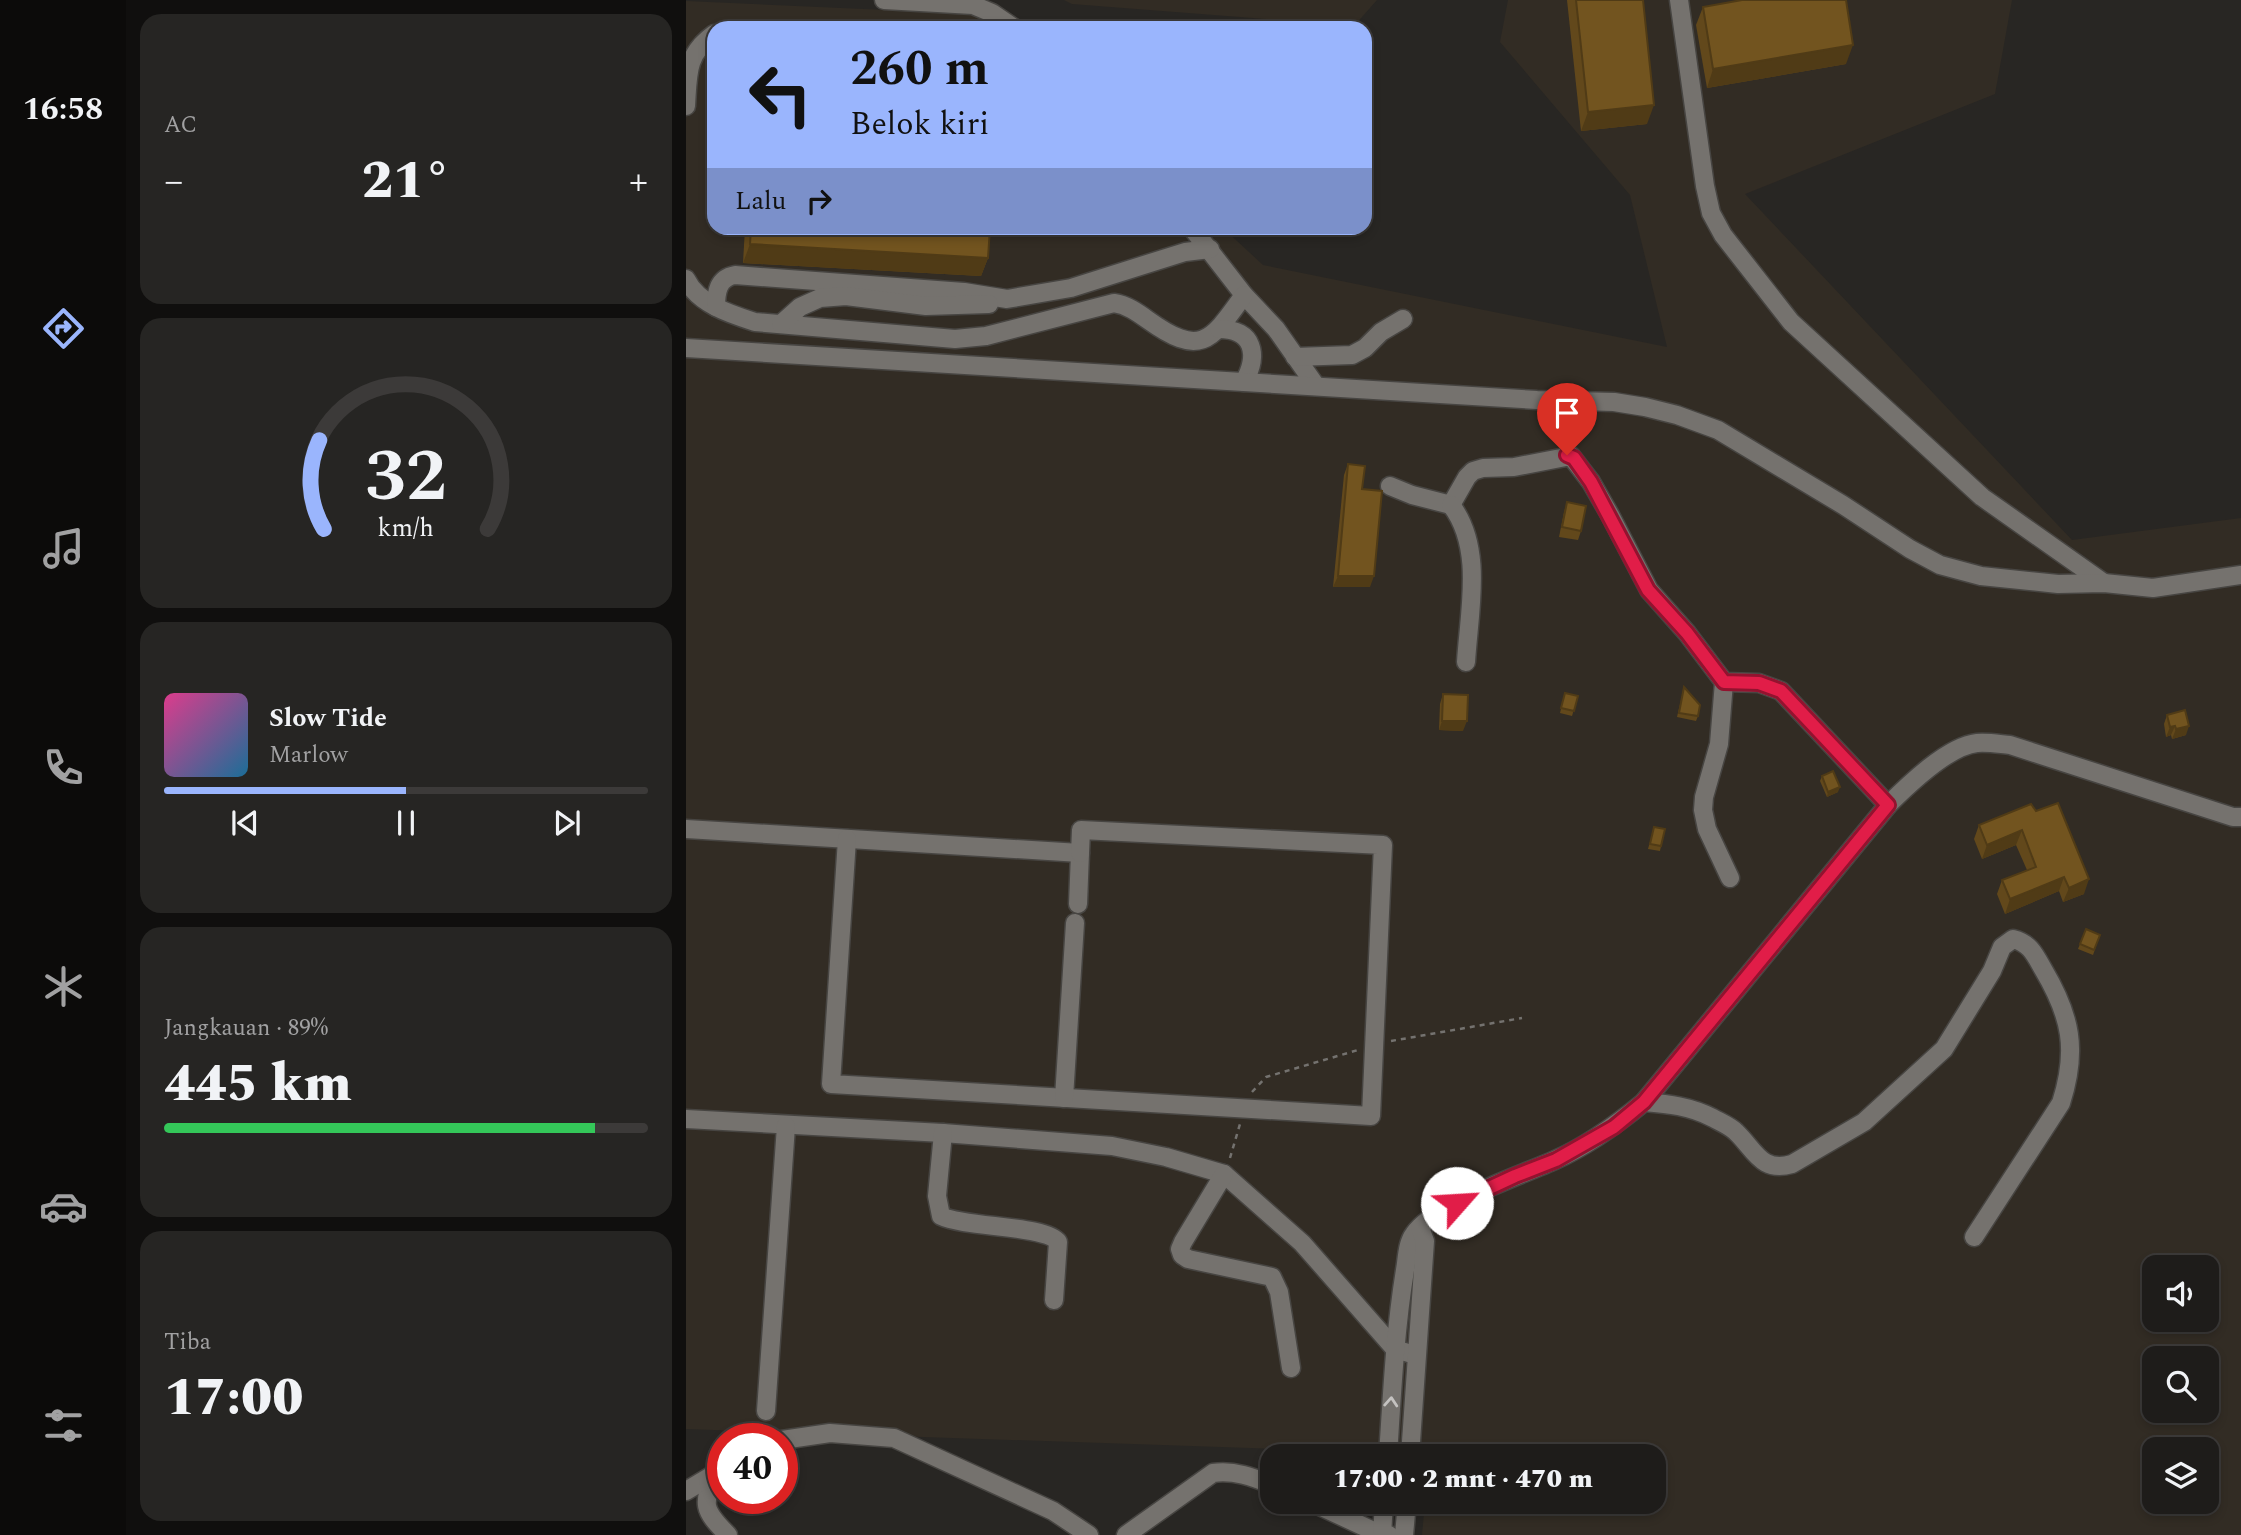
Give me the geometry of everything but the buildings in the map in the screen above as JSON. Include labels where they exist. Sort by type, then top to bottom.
[{"type":"street","points":[[884,0],[973,5],[1004,21]]},
{"type":"street","points":[[1679,0],[1705,186],[1711,213],[1723,235],[1791,322],[1982,497],[2104,583]]},
{"type":"street","points":[[686,106],[690,61],[700,44],[707,39]]},
{"type":"street","points":[[1198,235],[1244,295],[1276,330],[1316,386]]},
{"type":"street","points":[[781,324],[800,307],[820,298],[846,296],[926,306],[983,306],[1071,288],[1185,252],[1210,249]]},
{"type":"street","points":[[716,307],[719,286],[723,279],[735,275],[964,292],[1007,299]]},
{"type":"street","points":[[687,285],[725,313],[755,322],[955,339],[986,336],[1114,303],[1124,305],[1172,336],[1185,341],[1201,341],[1219,329],[1244,295]]},
{"type":"street","points":[[1295,357],[1352,355],[1403,319]]},
{"type":"street","points":[[1219,329],[1238,332],[1248,341],[1253,353],[1244,382]]},
{"type":"street","points":[[686,348],[1614,402],[1677,415],[1718,430],[1940,565],[1981,576],[2058,584],[2104,583],[2153,588],[2241,575]]},
{"type":"street","points":[[1451,505],[1467,477],[1473,471],[1483,468],[1514,467],[1571,456],[1591,482],[1648,590],[1687,633],[1724,682],[1719,744],[1703,810],[1707,829],[1730,878]]},
{"type":"street","points":[[1390,485],[1412,495],[1451,505],[1458,514],[1472,557],[1466,662]]},
{"type":"street","points":[[1724,682],[1759,683],[1781,691],[1888,805]]},
{"type":"street","points":[[1389,1444],[1395,1349],[1409,1249],[1414,1233],[1438,1213],[1515,1176],[1556,1160],[1586,1143],[1614,1127],[1644,1102],[1888,805],[1920,774],[1945,757],[1975,743],[2010,744],[2195,805],[2241,817]]},
{"type":"street","points":[[686,829],[1080,853]]},
{"type":"street","points":[[847,839],[831,1084],[1371,1116],[1383,845],[1081,830],[1078,904]]},
{"type":"street","points":[[1064,1098],[1076,923]]},
{"type":"street","points":[[1644,1102],[1680,1105],[1709,1116],[1735,1130],[1760,1160],[1770,1166],[1780,1168],[1792,1164],[1864,1122],[1944,1049],[1993,971],[2001,947],[2013,939],[2022,942],[2030,947],[2059,996],[2067,1021],[2071,1048],[2067,1083],[2061,1103],[1974,1237]]},
{"type":"street","points":[[686,1119],[943,1133],[1112,1146],[1166,1157],[1224,1174],[1302,1243],[1395,1349],[1415,1355]]},
{"type":"street","points":[[766,1411],[786,1126]]},
{"type":"street","points":[[943,1133],[937,1196],[941,1216],[1054,1237],[1058,1242],[1054,1300]]},
{"type":"street","points":[[1224,1174],[1183,1242],[1180,1249],[1182,1255],[1188,1259],[1272,1277],[1279,1292],[1291,1368]]},
{"type":"street","points":[[1411,1444],[1424,1241],[1420,1228]]},
{"type":"street","points":[[798,1438],[830,1433],[870,1434],[894,1438],[1053,1511],[1090,1535]]},
{"type":"street","points":[[1126,1535],[1213,1473],[1225,1471],[1260,1481]]},
{"type":"street","points":[[686,1491],[707,1478]]},
{"type":"street","points":[[709,1514],[728,1535]]},
{"type":"street","points":[[1337,1514],[1382,1535],[1389,1535]]},
{"type":"street","points":[[1382,1535],[1383,1514]]},
{"type":"street","points":[[1404,1535],[1406,1514]]},
{"type":"path","points":[[1388,1041],[1522,1018]]},
{"type":"path","points":[[1249,1096],[1266,1077],[1361,1049]]},
{"type":"path","points":[[1224,1174],[1242,1119]]},
{"type":"shaded area","points":[[1064,0],[1377,0],[1358,21],[1290,21],[1072,4]]},
{"type":"shaded area","points":[[1508,0],[2012,0],[1995,94],[1745,194],[2072,540],[2241,518],[2241,1535],[1422,1535],[1424,1514],[1666,1514],[1666,1444],[1260,1444],[1260,1448],[798,1433],[798,1423],[707,1423],[707,1430],[686,1429],[686,1],[999,15],[1005,21],[707,21],[707,235],[1231,235],[1263,265],[1667,347],[1630,195],[1500,42]]},
{"type":"route","points":[[1457,1203],[1556,1160],[1614,1127],[1644,1102],[1888,805],[1781,691],[1759,683],[1724,682],[1687,633],[1648,590],[1591,482],[1574,458],[1567,455]]}]
